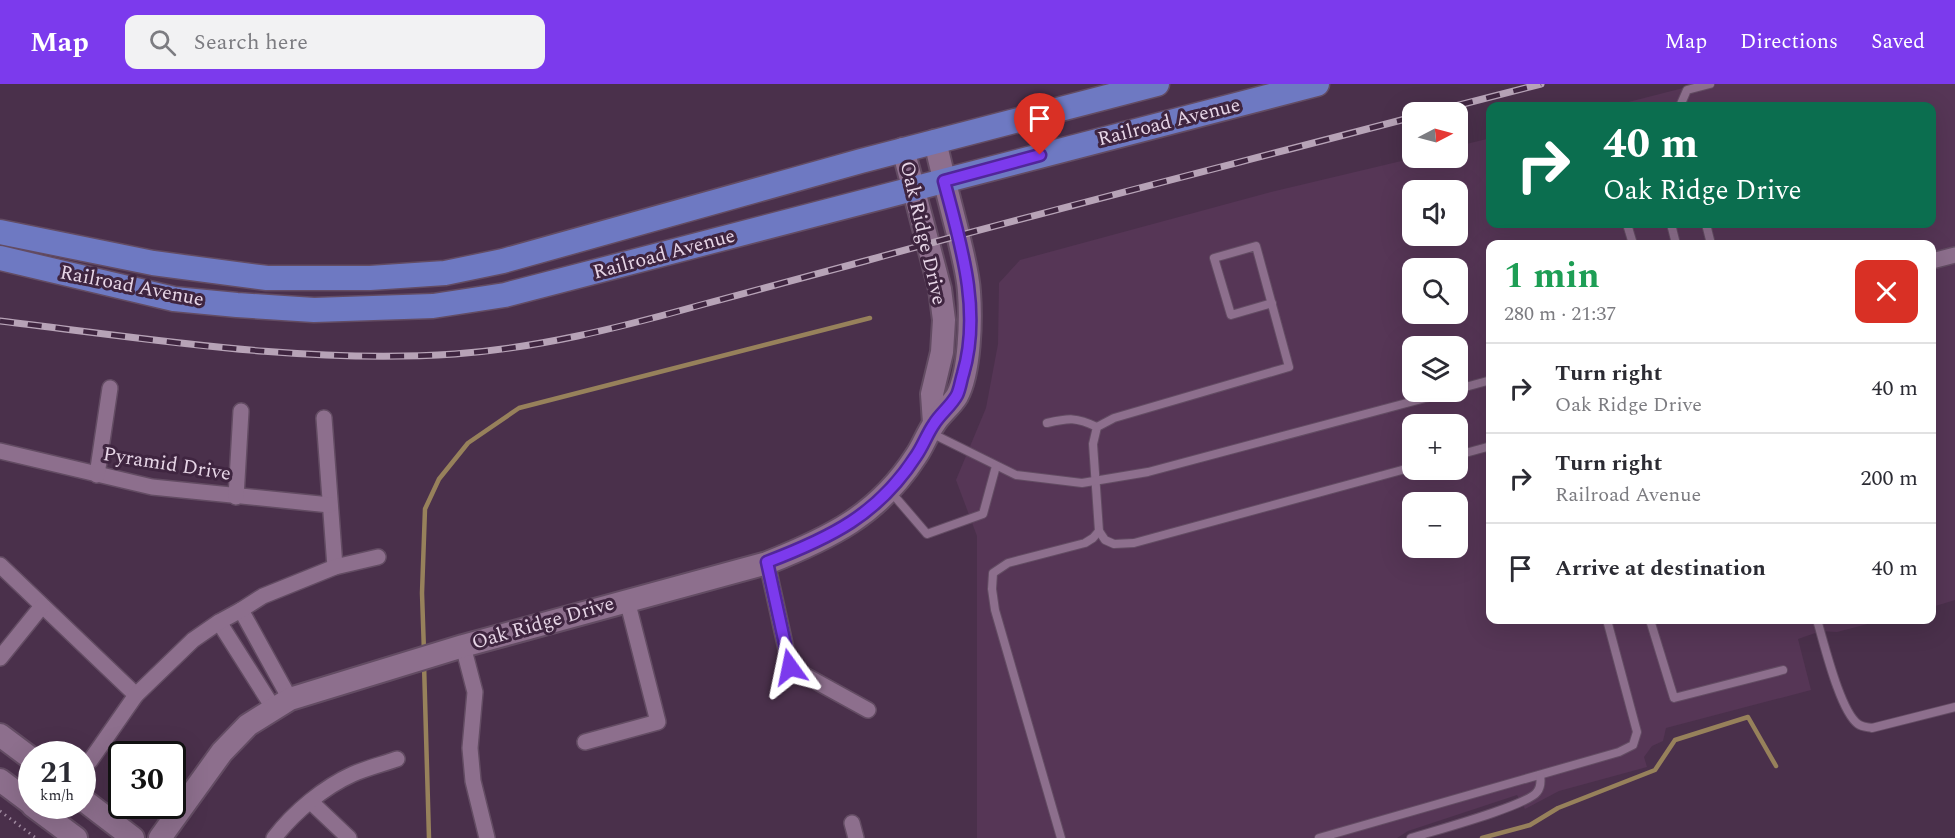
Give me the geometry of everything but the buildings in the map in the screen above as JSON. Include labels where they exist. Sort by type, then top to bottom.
[{"type":"main road","name":"Railroad Avenue","points":[[0,232],[153,263],[267,278],[370,278],[445,273],[502,261],[935,141],[1157,84]]},
{"type":"main road","name":"Railroad Avenue","points":[[0,258],[185,300],[314,310],[433,306],[505,295],[1317,84]]},
{"type":"main road","name":"Oak Ridge Drive","points":[[160,838],[222,752],[248,725],[282,704],[463,646],[767,562],[812,545],[841,530],[890,490],[957,395],[967,360],[970,324],[965,264],[935,141]]},
{"type":"main road","name":"Oak Ridge Drive","points":[[903,150],[940,289],[944,320],[942,352],[932,394],[932,428]]},
{"type":"main road","points":[[0,735],[18,748]]},
{"type":"main road","points":[[0,780],[18,794]]},
{"type":"main road","points":[[96,810],[133,838]]},
{"type":"main road","points":[[51,819],[76,838]]},
{"type":"street","points":[[1936,260],[1955,255]]},
{"type":"street","points":[[97,475],[110,388]]},
{"type":"street","points":[[236,497],[241,411]]},
{"type":"street","points":[[324,418],[335,567]]},
{"type":"street","name":"Pyramid Drive","points":[[0,452],[152,487],[330,505]]},
{"type":"street","points":[[96,752],[136,695],[193,640],[263,596],[335,567],[378,557]]},
{"type":"street","points":[[767,562],[790,667],[868,710]]},
{"type":"street","points":[[0,565],[136,695]]},
{"type":"street","points":[[585,742],[658,722],[627,600]]},
{"type":"street","points":[[0,658],[42,606]]},
{"type":"street","points":[[241,610],[282,704]]},
{"type":"street","points":[[219,622],[282,704]]},
{"type":"street","points":[[463,646],[475,692],[470,748],[473,780],[487,838]]},
{"type":"street","points":[[274,838],[285,824],[321,793],[353,774],[398,759]]},
{"type":"street","points":[[311,802],[349,838]]},
{"type":"street","points":[[852,823],[856,838]]},
{"type":"lane","points":[[1682,102],[1688,90],[1710,84]]},
{"type":"lane","points":[[1272,303],[1231,315],[1214,258],[1256,246],[1272,303],[1289,367],[1114,418],[1097,427],[1093,444],[1095,481],[1099,531],[1105,540],[1114,544],[1134,543],[1402,470]]},
{"type":"lane","points":[[1468,386],[1486,381]]},
{"type":"lane","points":[[932,428],[1016,475],[1082,483],[1148,472],[1410,402]]},
{"type":"lane","points":[[1047,423],[1070,418],[1097,427]]},
{"type":"lane","points":[[1468,452],[1486,447]]},
{"type":"lane","points":[[890,490],[927,534],[983,514],[996,465]]},
{"type":"lane","points":[[1061,838],[995,610],[992,589],[993,573],[1008,563],[1085,543],[1099,531]]},
{"type":"lane","points":[[1319,838],[1619,752],[1634,745],[1637,732],[1608,624]]},
{"type":"lane","points":[[1651,624],[1674,698],[1783,670]]},
{"type":"lane","points":[[1818,624],[1844,704],[1851,717],[1860,726],[1872,728],[1955,706]]},
{"type":"lane","points":[[1411,838],[1522,803],[1538,791],[1541,782],[1540,775]]},
{"type":"path","points":[[0,811],[36,838]]},
{"type":"shaded area","points":[[1699,84],[1955,84],[1955,600],[1936,606],[1936,240],[1486,240],[1486,624],[1868,624],[1837,632],[1821,631],[1798,639],[1811,690],[1666,728],[1663,741],[1652,746],[1644,757],[1647,767],[1559,791],[1525,809],[1517,795],[1408,831],[1397,838],[977,838],[977,536],[956,480],[986,408],[998,344],[999,283],[1020,260],[1271,192],[1402,161],[1402,168],[1468,168],[1468,144],[1486,139],[1486,228],[1936,228],[1936,102],[1629,102]]},
{"type":"waterway","points":[[424,652],[422,593],[425,509],[439,479],[468,443],[519,408],[870,318]]},
{"type":"waterway","points":[[424,664],[429,838]]},
{"type":"waterway","points":[[1482,838],[1530,825],[1558,808],[1655,770],[1675,740],[1748,717],[1776,766]]},
{"type":"railway","points":[[1468,103],[1541,84]]},
{"type":"railway","points":[[0,321],[227,348],[341,356],[455,354],[517,347],[638,322],[1402,120]]},
{"type":"route","points":[[790,667],[767,562],[812,545],[841,530],[864,513],[890,490],[916,456],[934,423],[957,395],[967,360],[970,324],[969,292],[965,264],[944,181],[1040,155]]}]
